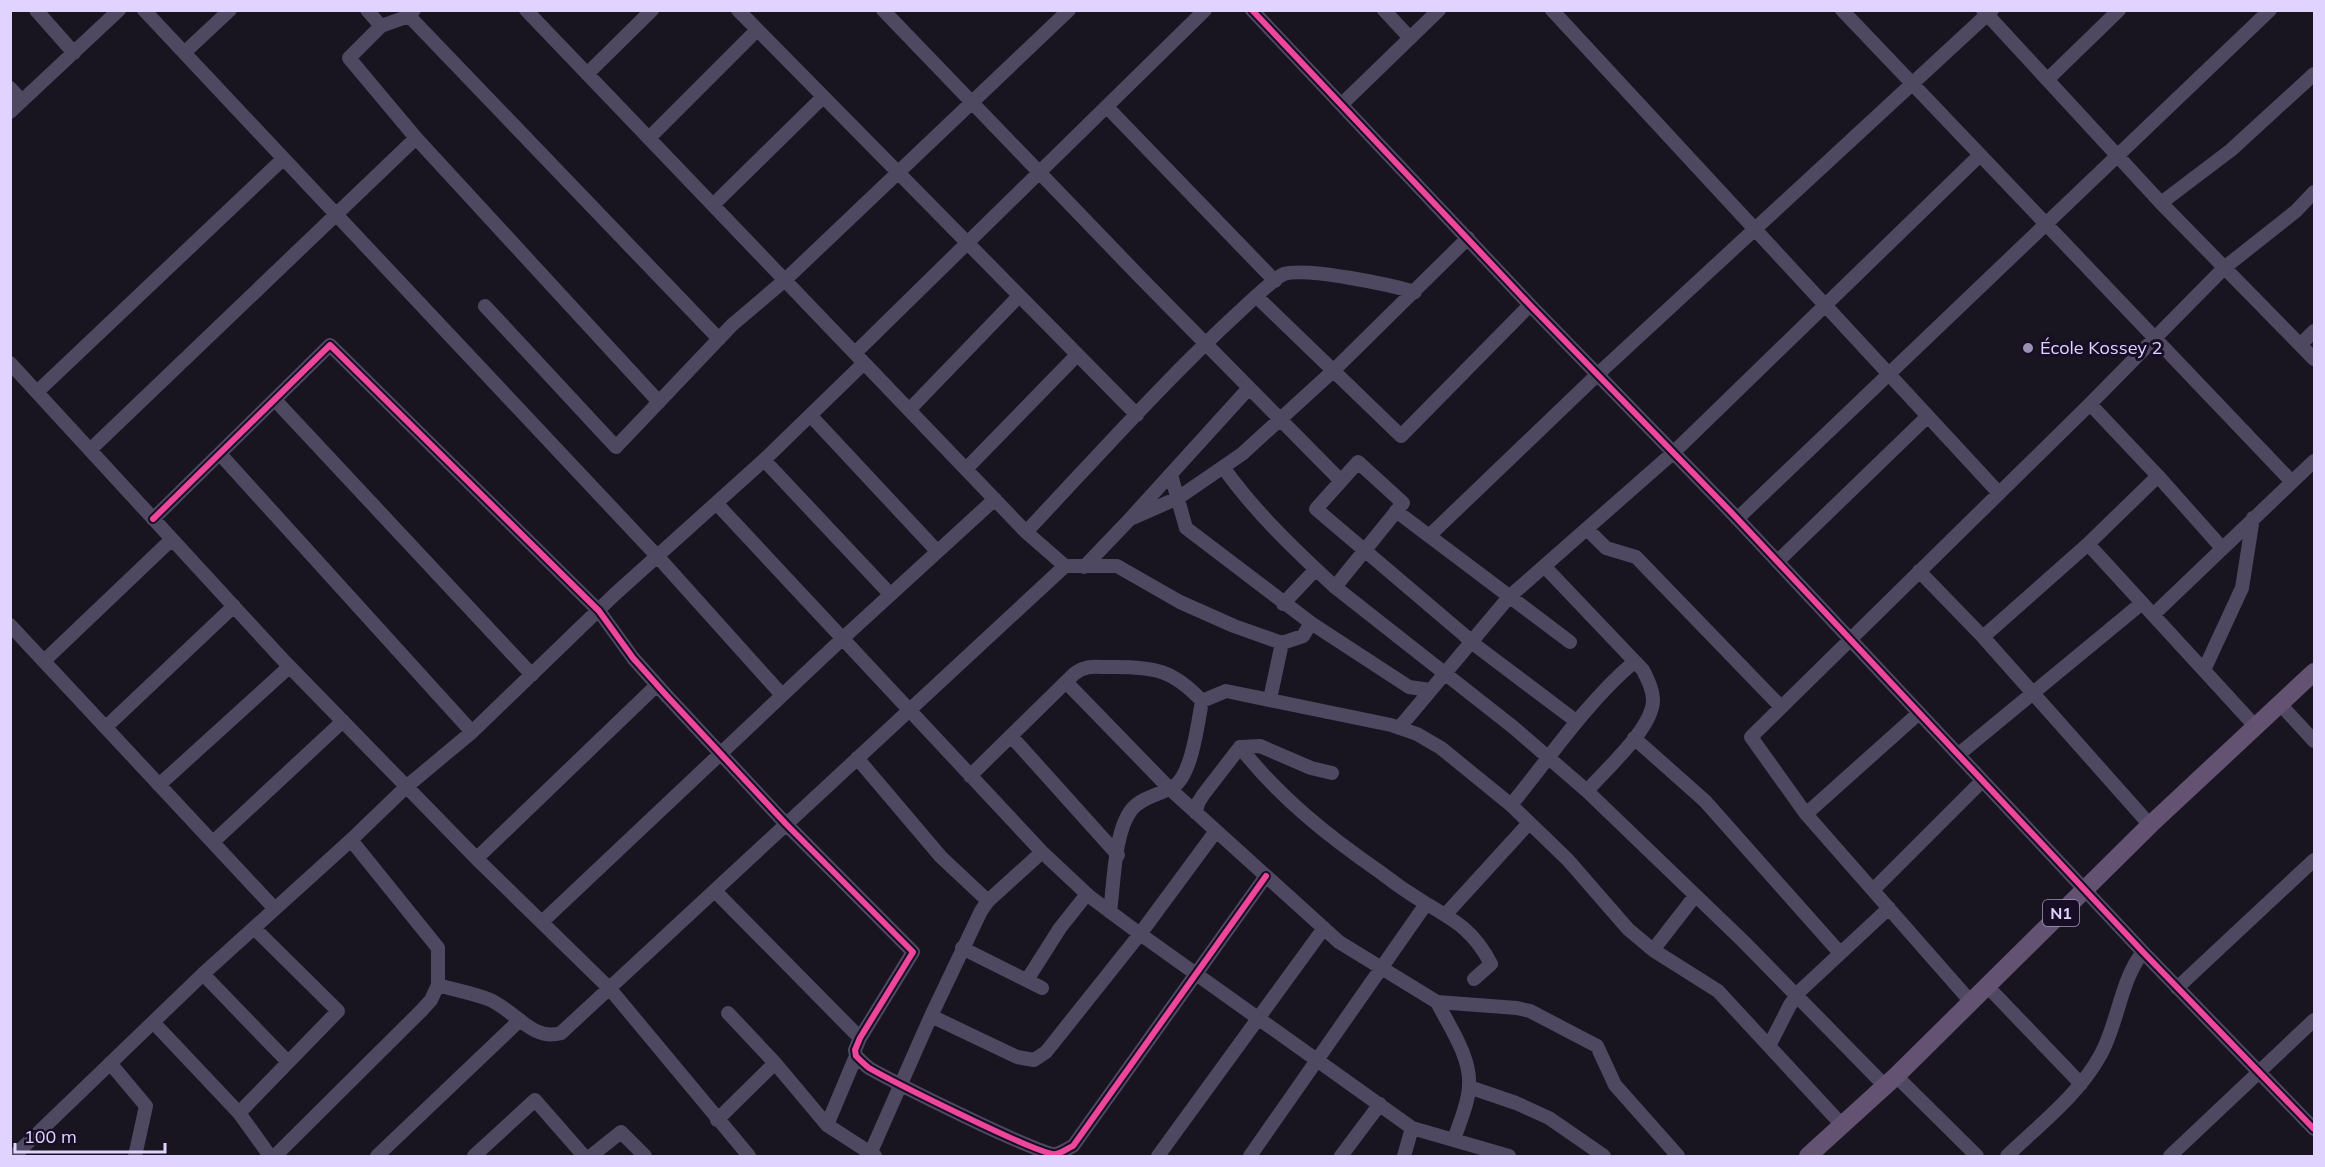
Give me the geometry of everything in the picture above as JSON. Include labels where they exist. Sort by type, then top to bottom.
[{"type":"main road","name":"N1","points":[[1808,1156],[1891,1081],[2150,825],[2314,672]]},
{"type":"street","points":[[36,10],[74,52]]},
{"type":"street","points":[[10,112],[119,10]]},
{"type":"street","points":[[144,10],[658,557],[782,695]]},
{"type":"street","points":[[185,52],[230,10]]},
{"type":"street","points":[[367,10],[381,26]]},
{"type":"street","points":[[587,74],[652,10]]},
{"type":"street","points":[[738,10],[1137,415]]},
{"type":"street","points":[[884,10],[1341,481]]},
{"type":"street","points":[[485,306],[616,447],[732,325],[784,280],[1069,10]]},
{"type":"street","points":[[14,1156],[203,974],[406,787],[472,732],[599,611],[811,416],[859,358],[967,243],[1205,10]]},
{"type":"street","points":[[1252,10],[1530,305],[1778,561],[2142,952],[2314,1129]]},
{"type":"street","points":[[1384,10],[1410,38]]},
{"type":"street","points":[[1342,104],[1439,10]]},
{"type":"street","points":[[1552,10],[1998,492]]},
{"type":"street","points":[[1842,10],[2292,482]]},
{"type":"street","points":[[2048,79],[2119,10]]},
{"type":"street","points":[[1737,519],[2270,10]]},
{"type":"street","points":[[531,12],[587,74],[1026,532],[1065,566],[1117,566],[1180,602],[1234,626],[1282,643],[1303,636],[1311,623]]},
{"type":"street","points":[[1429,536],[1598,374],[1988,12],[2161,203],[2314,360]]},
{"type":"street","points":[[659,402],[416,138],[349,58],[381,26],[411,13],[719,339]]},
{"type":"street","points":[[649,138],[757,30]]},
{"type":"street","points":[[2161,203],[2231,150],[2314,74]]},
{"type":"street","points":[[10,88],[22,101]]},
{"type":"street","points":[[713,205],[824,98]]},
{"type":"street","points":[[1107,107],[1275,281]]},
{"type":"street","points":[[91,449],[416,138]]},
{"type":"street","points":[[1399,728],[1509,597],[1674,452],[1980,155]]},
{"type":"street","points":[[37,392],[284,159]]},
{"type":"street","points":[[1971,1002],[1806,814],[1750,737],[2090,404],[2224,268],[2296,211],[2314,192]]},
{"type":"street","points":[[1131,519],[1178,498],[1242,453],[1333,371],[1468,238]]},
{"type":"street","points":[[1026,532],[1206,343],[1256,296],[1284,274],[1310,273],[1390,284],[1415,292]]},
{"type":"street","points":[[909,410],[1019,296]]},
{"type":"street","points":[[1256,296],[1401,436],[1530,305]]},
{"type":"street","points":[[2300,345],[2314,331]]},
{"type":"street","points":[[153,519],[330,345],[599,611],[633,658],[657,685],[786,824],[912,952],[860,1038],[827,1125]]},
{"type":"street","points":[[966,469],[1077,355]]},
{"type":"street","points":[[10,363],[289,667],[406,787],[610,989],[748,1156]]},
{"type":"street","points":[[1084,567],[1131,519],[1249,388]]},
{"type":"street","points":[[275,400],[532,675]]},
{"type":"street","points":[[2090,404],[2222,548]]},
{"type":"street","points":[[811,416],[937,551]]},
{"type":"street","points":[[1778,561],[1928,416]]},
{"type":"street","points":[[220,454],[472,732]]},
{"type":"street","points":[[764,460],[890,594]]},
{"type":"street","points":[[1335,587],[1364,550],[1403,502],[1358,462],[1316,509],[1364,550],[1471,642],[1576,721]]},
{"type":"street","points":[[1222,466],[1246,499],[1335,587],[1445,672],[1550,758],[1797,994],[1977,1156]]},
{"type":"street","points":[[2153,615],[2292,482],[2311,470]]},
{"type":"street","points":[[1171,475],[1186,528],[1283,604],[1311,623],[1409,687],[1430,690]]},
{"type":"street","points":[[1983,637],[2088,544],[2158,476]]},
{"type":"street","points":[[542,922],[890,594],[995,499]]},
{"type":"street","points":[[717,504],[1042,852],[1087,894],[1257,1019],[1412,1128],[1454,1140],[1472,1151],[1509,1156]]},
{"type":"street","points":[[1396,511],[1570,642]]},
{"type":"street","points":[[2204,670],[2242,588],[2253,518]]},
{"type":"street","points":[[1587,529],[1606,548],[1636,557],[1781,707]]},
{"type":"street","points":[[44,661],[172,539]]},
{"type":"street","points":[[2088,544],[2255,726]]},
{"type":"street","points":[[438,985],[488,999],[537,1032],[550,1037],[561,1033],[1065,566]]},
{"type":"street","points":[[1544,566],[1643,670],[1650,685],[1653,702],[1648,719],[1587,791]]},
{"type":"street","points":[[1283,604],[1316,569]]},
{"type":"street","points":[[1919,571],[1983,637],[2150,825]]},
{"type":"street","points":[[1959,754],[2142,603]]},
{"type":"street","points":[[106,727],[234,606]]},
{"type":"street","points":[[10,625],[275,909]]},
{"type":"street","points":[[1270,699],[1282,643]]},
{"type":"street","points":[[1511,805],[1550,758],[1576,721],[1608,684],[1634,662]]},
{"type":"street","points":[[970,776],[1082,668],[1140,666],[1176,677],[1202,701]]},
{"type":"street","points":[[159,785],[289,667]]},
{"type":"street","points":[[1066,682],[1170,789],[1339,942],[1437,1002],[1530,1011],[1597,1046],[1615,1085],[1678,1156]]},
{"type":"street","points":[[477,858],[657,685]]},
{"type":"street","points":[[1202,701],[1226,691],[1270,699],[1399,728],[1417,734],[1442,748],[1511,805],[1568,860],[1628,929],[1653,950],[1718,991],[1842,1125]]},
{"type":"street","points":[[1110,912],[1121,833],[1132,809],[1176,786],[1185,775],[1202,701]]},
{"type":"street","points":[[2280,704],[2314,741]]},
{"type":"street","points":[[1806,814],[1919,713]]},
{"type":"street","points":[[213,842],[343,720]]},
{"type":"street","points":[[1011,736],[1118,855]]},
{"type":"street","points":[[1634,738],[1705,801],[1840,953]]},
{"type":"street","points":[[1196,813],[1203,795],[1240,747],[1260,746],[1311,768],[1332,773]]},
{"type":"street","points":[[1240,747],[1261,774],[1323,831],[1426,904],[1466,928],[1482,946],[1491,964],[1474,979]]},
{"type":"street","points":[[856,758],[940,857],[988,901]]},
{"type":"street","points":[[1873,890],[1982,781]]},
{"type":"street","points":[[1446,914],[1529,823]]},
{"type":"street","points":[[931,1016],[1017,1057],[1034,1060],[1046,1052],[1140,934],[1216,831]]},
{"type":"street","points":[[275,1156],[421,1011],[431,1000],[438,985],[438,948],[351,840]]},
{"type":"street","points":[[728,1013],[775,1063],[827,1125],[873,1155],[931,1016],[962,948],[988,901],[1042,852]]},
{"type":"street","points":[[2178,988],[2314,860]]},
{"type":"street","points":[[855,1056],[870,1068],[1020,1143],[1056,1154],[1073,1146],[1266,876]]},
{"type":"street","points":[[715,891],[860,1038]]},
{"type":"street","points":[[1027,980],[1060,928],[1087,894]]},
{"type":"street","points":[[1653,950],[1695,896]]},
{"type":"street","points":[[1250,1156],[1426,904]]},
{"type":"street","points":[[1769,1046],[1797,994],[1889,908]]},
{"type":"street","points":[[239,1113],[338,1011],[254,928]]},
{"type":"street","points":[[1158,1156],[1324,928]]},
{"type":"street","points":[[962,948],[1042,988]]},
{"type":"street","points":[[2007,1156],[2081,1084],[2101,1054],[2116,1017],[2130,969],[2142,952]]},
{"type":"street","points":[[203,974],[288,1062]]},
{"type":"street","points":[[1988,987],[2081,1084]]},
{"type":"street","points":[[1437,1002],[1466,1064],[1470,1087],[1454,1140]]},
{"type":"street","points":[[376,1156],[520,1020]]},
{"type":"street","points":[[2170,1156],[2314,1020]]},
{"type":"street","points":[[154,1023],[239,1113],[270,1156]]},
{"type":"street","points":[[110,1063],[146,1106],[135,1156]]},
{"type":"street","points":[[717,1120],[775,1063]]},
{"type":"street","points":[[1470,1087],[1516,1103],[1549,1118],[1604,1156]]},
{"type":"street","points":[[474,1156],[535,1100],[584,1156]]},
{"type":"street","points":[[1341,1156],[1380,1104]]},
{"type":"street","points":[[1404,1156],[1412,1128]]},
{"type":"street","points":[[591,1156],[621,1132],[645,1156]]},
{"type":"street","points":[[1577,1156],[1578,1140]]},
{"type":"street","points":[[1073,1146],[1083,1156]]},
{"type":"cycle path","points":[[1252,10],[1530,305],[1731,512],[2143,952],[2314,1129]]},
{"type":"cycle path","points":[[153,519],[330,345],[599,611],[633,658],[666,695],[786,824],[913,952],[860,1038],[855,1050],[856,1056],[869,1068],[905,1087],[1045,1152],[1056,1154],[1073,1146],[1266,876]]},
{"type":"place","name":"École Kossey 2","points":[[2028,348]]}]
